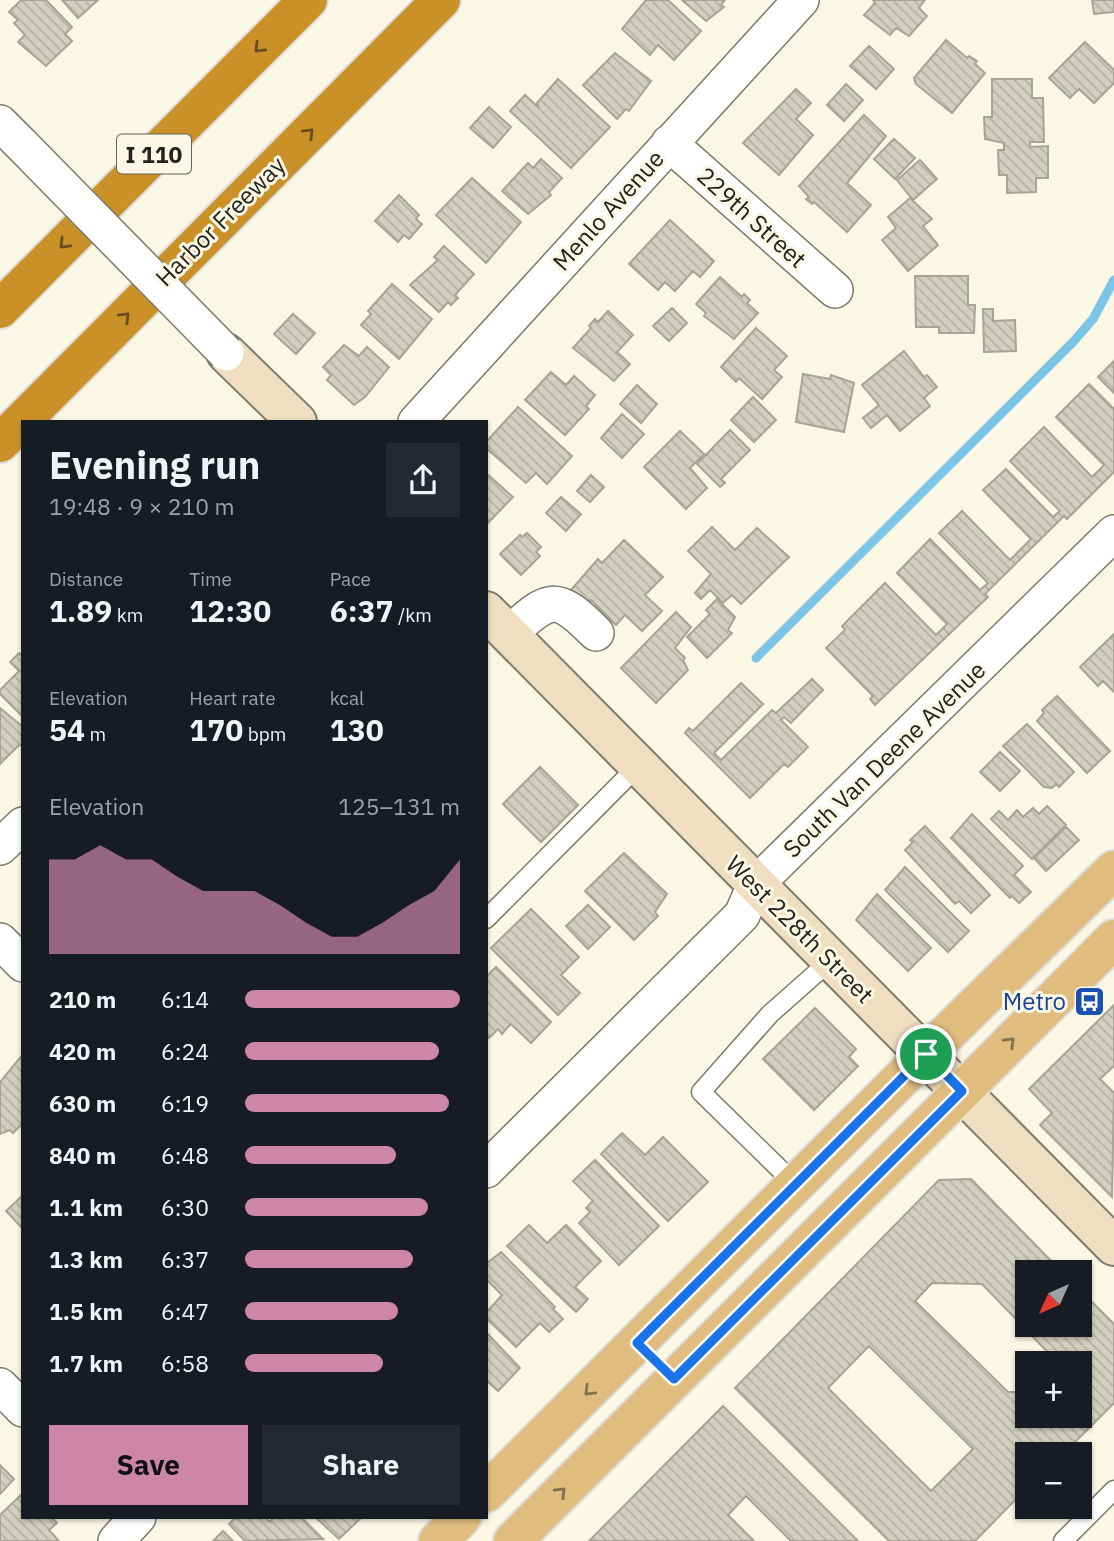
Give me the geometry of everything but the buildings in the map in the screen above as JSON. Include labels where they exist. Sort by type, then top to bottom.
[{"type":"highway","name":"I 110","points":[[0,309],[308,0]]},
{"type":"highway","name":"Harbor Freeway","points":[[23,420],[441,0]]},
{"type":"highway","name":"Harbor Freeway","points":[[0,443],[21,422]]},
{"type":"main road","points":[[488,1491],[1114,870]]},
{"type":"main road","points":[[513,1541],[1114,939]]},
{"type":"main road","points":[[637,1343],[674,1379]]},
{"type":"main road","points":[[438,1541],[460,1519]]},
{"type":"street","name":"Menlo Avenue","points":[[418,420],[801,0]]},
{"type":"street","points":[[11,134],[295,420]]},
{"type":"street","name":"229th Street","points":[[669,143],[835,290]]},
{"type":"street","name":"South Van Deene Avenue","points":[[488,1168],[742,915],[755,885],[1114,533]]},
{"type":"street","points":[[498,623],[531,614],[550,603],[569,606],[596,633]]},
{"type":"street","name":"West 228th Street","points":[[498,623],[1114,1246]]},
{"type":"street","points":[[0,847],[21,827]]},
{"type":"street","points":[[0,942],[21,962]]},
{"type":"street","points":[[0,1386],[21,1407]]},
{"type":"lane","points":[[488,917],[638,766]]},
{"type":"lane","points":[[795,1184],[701,1092],[770,1014],[831,960]]},
{"type":"lane","points":[[1063,1541],[1114,1490]]},
{"type":"waterway","points":[[756,658],[1073,342],[1093,319],[1114,280]]},
{"type":"place","name":"Metro","points":[[1089,1001]]},
{"type":"route","points":[[926,1054],[962,1091],[674,1379],[637,1343],[926,1054]]}]
